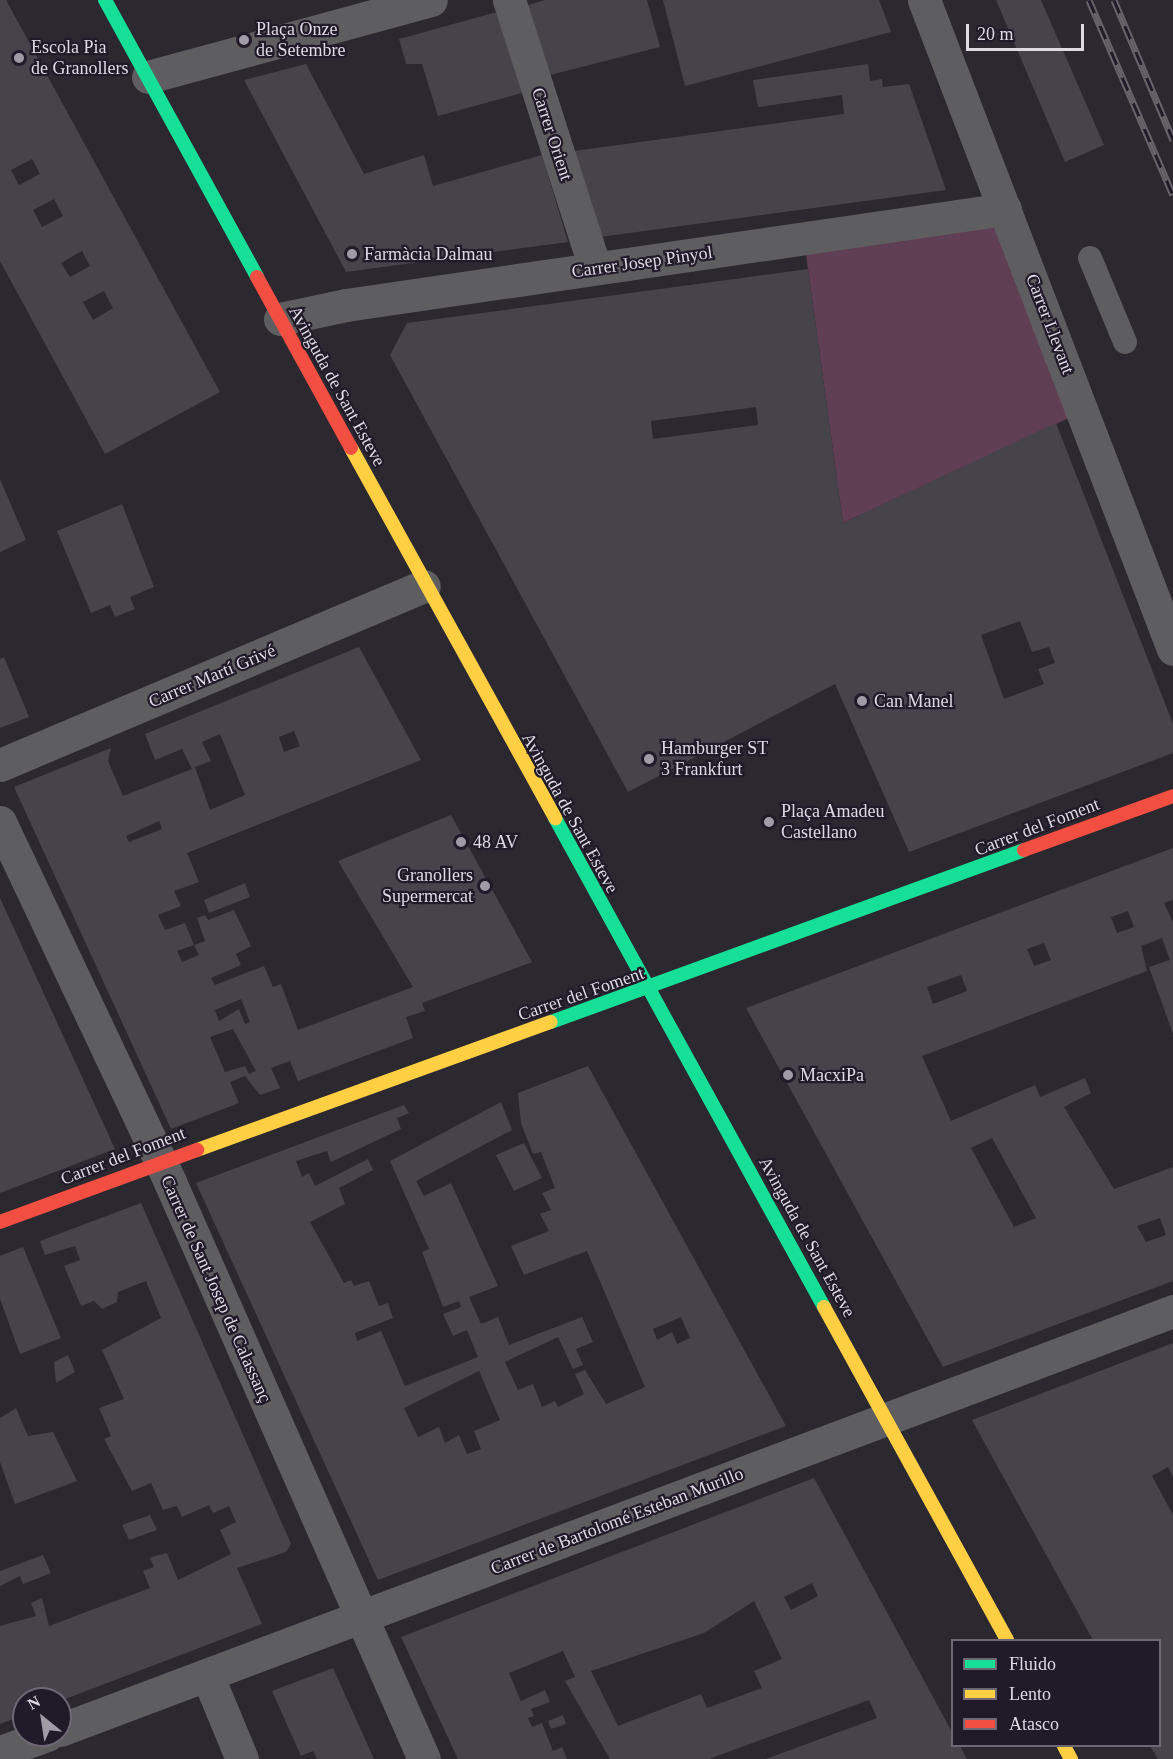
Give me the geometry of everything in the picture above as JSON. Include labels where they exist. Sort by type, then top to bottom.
[{"type":"street","name":"Avinguda de Sant Esteve","points":[[105,0],[424,586],[886,1417],[1006,1639]]},
{"type":"street","points":[[147,77],[431,0]]},
{"type":"street","name":"Carrer Orient","points":[[509,0],[595,268]]},
{"type":"street","name":"Carrer Llevant","points":[[924,0],[1173,649]]},
{"type":"street","name":"Carrer Josep Pinyol","points":[[280,320],[595,268],[1005,208]]},
{"type":"street","name":"Carrer Martí Grivé","points":[[0,765],[424,586]]},
{"type":"street","name":"Carrer del Foment","points":[[0,1222],[159,1160],[647,990],[1173,795]]},
{"type":"street","name":"Carrer de Sant Josep de Calassanç","points":[[0,822],[159,1160],[360,1621],[424,1759]]},
{"type":"street","name":"Carrer de Bartolomé Esteban Murillo","points":[[72,1726],[360,1621],[886,1417],[1173,1311]]},
{"type":"street","points":[[208,1677],[242,1759]]},
{"type":"lane","points":[[1090,258],[1125,342]]},
{"type":"shaded area","points":[[1005,209],[1084,411],[843,523],[804,240]]},
{"type":"building","points":[[0,0],[6,0],[220,392],[105,454],[0,261]],"holes":[[[32,159],[40,174],[19,185],[11,170]],[[54,199],[63,216],[42,227],[33,210]],[[82,251],[90,266],[70,277],[61,263]],[[104,291],[113,308],[93,320],[83,302]]]},
{"type":"building","points":[[545,0],[647,0],[660,47],[550,75],[528,5]]},
{"type":"building","points":[[663,0],[879,0],[891,32],[685,86]]},
{"type":"building","points":[[996,0],[1041,0],[1104,145],[1065,162]]},
{"type":"building","points":[[497,12],[522,93],[438,116],[422,64],[406,64],[399,39]]},
{"type":"building","points":[[306,64],[364,174],[424,155],[433,186],[542,155],[568,242],[346,272],[244,80]]},
{"type":"building","points":[[868,64],[870,81],[882,79],[883,87],[909,84],[946,190],[600,237],[574,151],[844,114],[842,95],[758,107],[753,80]]},
{"type":"building","points":[[808,269],[843,523],[1056,423],[1173,724],[1173,753],[909,852],[835,684],[628,792],[390,355],[407,323]],"holes":[[[756,407],[758,425],[653,439],[651,421]],[[1020,621],[1032,652],[1049,647],[1055,663],[1038,669],[1044,684],[1004,699],[981,635]]]},
{"type":"building","points":[[0,479],[26,540],[0,552]]},
{"type":"building","points":[[122,504],[154,587],[130,597],[135,609],[115,617],[110,605],[91,613],[57,531]]},
{"type":"building","points":[[359,647],[421,760],[187,853],[199,882],[174,891],[181,906],[158,915],[165,930],[185,923],[194,945],[205,941],[197,918],[205,915],[208,920],[234,910],[251,946],[236,954],[241,965],[211,978],[215,985],[264,966],[273,987],[281,984],[298,1030],[413,987],[338,861],[451,815],[532,962],[422,1003],[425,1011],[406,1017],[413,1038],[298,1081],[290,1061],[271,1068],[280,1088],[260,1095],[245,1076],[230,1082],[239,1103],[171,1129],[14,787],[111,748],[108,761],[123,796],[192,769],[182,749],[155,760],[145,734]],"holes":[[[294,731],[300,746],[284,752],[279,737]],[[220,734],[245,795],[210,810],[195,767],[211,761],[202,742]],[[159,821],[162,829],[129,842],[126,836]],[[194,945],[199,955],[182,962],[177,951]],[[241,999],[250,1022],[245,1024],[239,1009],[219,1021],[215,1010]],[[233,1029],[256,1071],[249,1074],[245,1066],[225,1072],[210,1037]]]},
{"type":"building","points":[[4,657],[29,717],[0,728],[0,659]]},
{"type":"building","points":[[1173,848],[1173,900],[1164,903],[1173,922],[1173,1034],[1149,967],[1170,960],[1162,938],[1141,946],[1147,971],[922,1056],[951,1121],[1035,1085],[1040,1097],[1085,1078],[1091,1093],[1064,1107],[1114,1189],[1173,1167],[1173,1281],[943,1367],[746,1008]],"holes":[[[1128,911],[1134,927],[1117,933],[1111,917]],[[1044,943],[1051,960],[1034,966],[1027,949]],[[961,975],[967,991],[933,1004],[927,987]],[[992,1138],[1036,1218],[1014,1227],[971,1148]],[[1160,1218],[1166,1235],[1146,1242],[1137,1226]]]},
{"type":"building","points":[[245,883],[250,897],[209,913],[204,900]]},
{"type":"building","points":[[0,898],[115,1149],[0,1193]]},
{"type":"building","points":[[588,1066],[786,1426],[378,1580],[196,1183],[404,1105],[409,1113],[397,1118],[401,1129],[331,1162],[327,1151],[296,1161],[302,1177],[309,1173],[315,1186],[368,1159],[373,1170],[339,1188],[345,1204],[310,1222],[344,1283],[351,1280],[354,1286],[369,1281],[379,1306],[388,1303],[393,1318],[355,1333],[357,1341],[381,1331],[405,1386],[478,1357],[467,1330],[453,1336],[443,1314],[461,1307],[459,1301],[443,1307],[422,1252],[429,1249],[390,1161],[501,1102],[512,1130],[416,1181],[424,1196],[451,1183],[498,1286],[469,1297],[481,1324],[498,1317],[509,1345],[582,1317],[593,1342],[576,1349],[583,1365],[573,1369],[558,1337],[505,1362],[518,1390],[533,1384],[542,1407],[555,1401],[558,1407],[584,1394],[575,1374],[585,1370],[606,1404],[645,1387],[587,1251],[524,1275],[511,1246],[549,1231],[540,1214],[551,1210],[542,1193],[555,1188],[541,1152],[533,1154],[521,1123],[518,1093]],"holes":[[[681,1317],[690,1338],[677,1344],[672,1332],[657,1340],[653,1329]],[[479,1371],[500,1420],[474,1431],[481,1449],[467,1454],[459,1435],[445,1443],[439,1427],[418,1437],[404,1408]]]},
{"type":"building","points":[[524,1143],[542,1178],[514,1191],[496,1155]]},
{"type":"building","points":[[141,1203],[291,1544],[286,1552],[237,1568],[262,1624],[72,1696],[72,1687],[12,1687],[12,1720],[0,1724],[0,1626],[36,1616],[31,1603],[42,1598],[49,1626],[150,1588],[143,1571],[154,1567],[150,1558],[155,1556],[167,1553],[178,1580],[231,1554],[220,1530],[236,1522],[229,1506],[213,1513],[209,1505],[182,1517],[177,1506],[163,1510],[151,1483],[132,1491],[104,1439],[111,1436],[99,1408],[124,1399],[102,1350],[161,1318],[146,1281],[118,1292],[117,1302],[102,1309],[94,1301],[81,1306],[64,1266],[80,1260],[75,1246],[45,1255],[40,1241]]},
{"type":"building","points":[[23,1247],[61,1338],[20,1354],[0,1299],[0,1256]]},
{"type":"building","points":[[1173,1343],[1173,1477],[1168,1467],[1152,1476],[1173,1515],[1173,1759],[1158,1759],[1151,1747],[1161,1747],[1161,1639],[1092,1639],[972,1420]]},
{"type":"building","points":[[68,1355],[75,1372],[56,1383],[54,1362]]},
{"type":"building","points":[[16,1408],[28,1436],[53,1432],[77,1481],[15,1504],[0,1462],[0,1418]]},
{"type":"building","points":[[814,1478],[951,1730],[951,1747],[961,1747],[967,1759],[766,1759],[877,1718],[869,1700],[709,1759],[610,1759],[565,1681],[575,1677],[563,1651],[509,1673],[521,1701],[545,1690],[550,1702],[531,1709],[534,1716],[528,1718],[532,1727],[542,1723],[553,1751],[562,1747],[567,1759],[458,1759],[401,1637]],"holes":[[[812,1583],[818,1596],[791,1610],[784,1597]],[[754,1601],[782,1659],[754,1671],[762,1688],[707,1708],[701,1694],[618,1726],[591,1671],[704,1633]]]},
{"type":"building","points":[[150,1515],[157,1530],[129,1540],[122,1525]]},
{"type":"building","points":[[43,1555],[51,1573],[23,1584],[20,1576],[0,1586],[0,1571]]},
{"type":"building","points":[[333,1668],[374,1759],[317,1759],[313,1751],[301,1756],[272,1691]]},
{"type":"building","points":[[563,1715],[566,1724],[551,1729],[548,1721]]},
{"type":"railway","points":[[1089,0],[1173,195]]},
{"type":"railway","points":[[1114,0],[1173,140]]},
{"type":"traffic: fast","points":[[105,0],[257,277]]},
{"type":"traffic: fast","points":[[555,818],[824,1307]]},
{"type":"traffic: fast","points":[[551,1022],[1024,850]]},
{"type":"traffic: slow","points":[[351,448],[555,818]]},
{"type":"traffic: slow","points":[[197,1150],[551,1022]]},
{"type":"traffic: slow","points":[[824,1307],[1006,1639]]},
{"type":"traffic: slow","points":[[1065,1747],[1071,1759]]},
{"type":"traffic: jam","points":[[257,277],[351,448]]},
{"type":"traffic: jam","points":[[1024,850],[1173,796]]},
{"type":"traffic: jam","points":[[0,1222],[197,1150]]},
{"type":"place","name":"Plaça Onze de Setembre","points":[[244,40]]},
{"type":"place","name":"Escola Pia de Granollers","points":[[19,58]]},
{"type":"place","name":"Farmàcia Dalmau","points":[[352,254]]},
{"type":"place","name":"Can Manel","points":[[862,701]]},
{"type":"place","name":"Hamburger ST 3 Frankfurt","points":[[649,759]]},
{"type":"place","name":"Plaça Amadeu Castellano","points":[[769,822]]},
{"type":"place","name":"48 AV","points":[[461,842]]},
{"type":"place","name":"Granollers Supermercat","points":[[485,886]]},
{"type":"place","name":"MacxiPa","points":[[788,1075]]}]
